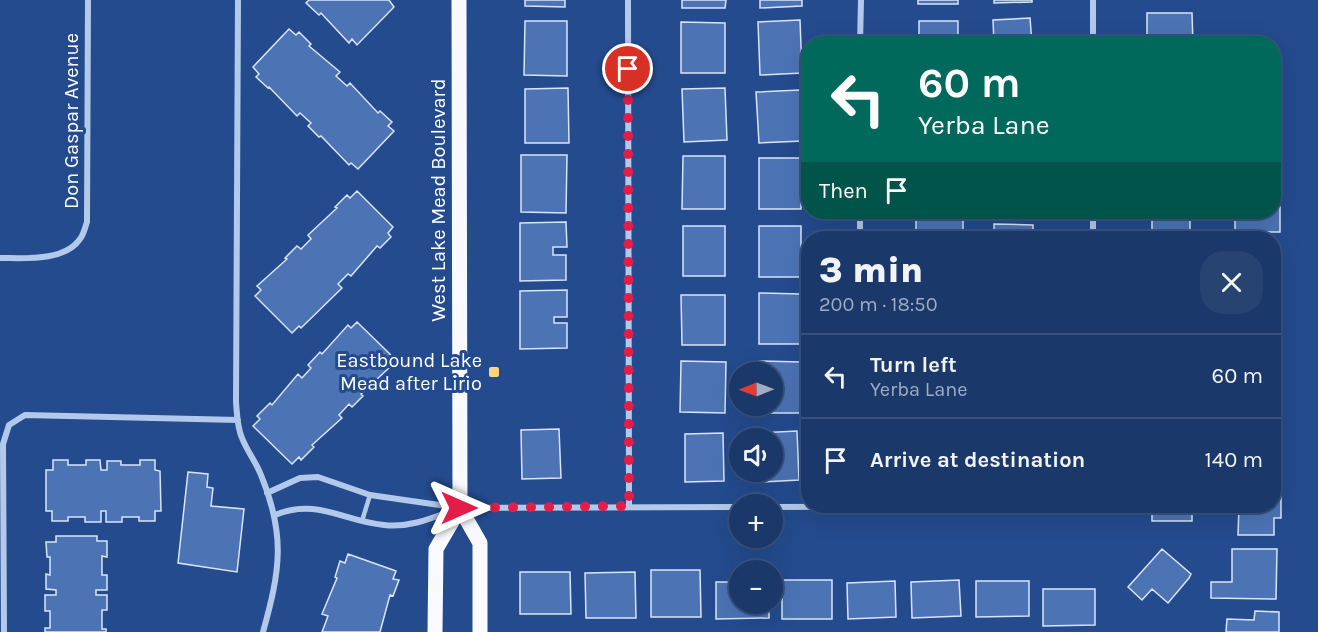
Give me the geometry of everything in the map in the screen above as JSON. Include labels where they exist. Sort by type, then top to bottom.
[{"type":"main road","name":"West Lake Mead Boulevard","points":[[435,632],[436,549],[459,508],[459,0]]},
{"type":"main road","points":[[459,508],[480,543],[480,632]]},
{"type":"street","name":"Don Gaspar Avenue","points":[[0,258],[37,258],[64,251],[80,240],[87,222],[88,0]]},
{"type":"street","points":[[238,0],[236,402],[241,436],[261,473],[275,515],[280,553],[277,582],[263,632]]},
{"type":"street","points":[[628,0],[629,506]]},
{"type":"street","points":[[861,0],[861,36]]},
{"type":"street","points":[[1093,0],[1093,36]]},
{"type":"street","points":[[4,632],[3,444],[9,425],[25,415],[238,420]]},
{"type":"street","points":[[267,493],[300,478],[318,477],[370,495],[459,508],[729,507]]},
{"type":"street","points":[[275,515],[304,507],[324,509],[362,521],[385,525],[413,525],[459,508]]},
{"type":"street","points":[[783,507],[801,507]]},
{"type":"lane","points":[[362,521],[370,495]]},
{"type":"building","points":[[309,0],[389,0],[394,7],[357,45],[352,39],[349,43],[321,13],[319,15],[306,3]]},
{"type":"building","points":[[525,0],[565,0],[565,7],[525,6]]},
{"type":"building","points":[[682,0],[726,0],[725,8],[682,8]]},
{"type":"building","points":[[760,0],[802,0],[802,6],[760,8]]},
{"type":"building","points":[[918,0],[958,0],[958,4],[918,4]]},
{"type":"building","points":[[994,0],[1032,0],[1032,2],[994,3]]},
{"type":"building","points":[[1147,13],[1192,13],[1193,36],[1147,36]]},
{"type":"building","points":[[1030,18],[1031,36],[994,36],[993,20]]},
{"type":"building","points":[[800,20],[801,73],[760,75],[758,22]]},
{"type":"building","points":[[525,21],[567,21],[567,76],[524,75]]},
{"type":"building","points":[[919,21],[958,21],[958,36],[919,36]]},
{"type":"building","points":[[681,22],[725,23],[725,73],[681,73]]},
{"type":"building","points":[[289,29],[296,35],[299,32],[311,44],[309,46],[340,72],[336,76],[347,86],[350,83],[378,113],[380,111],[392,122],[388,126],[394,131],[358,169],[351,163],[349,165],[308,126],[311,123],[300,113],[297,116],[256,77],[259,74],[253,67]]},
{"type":"building","points":[[568,88],[569,143],[525,143],[525,89]]},
{"type":"building","points":[[725,88],[727,140],[684,142],[682,89]]},
{"type":"building","points":[[800,90],[801,141],[759,143],[756,92]]},
{"type":"building","points":[[521,155],[567,155],[566,213],[521,212]]},
{"type":"building","points":[[683,156],[725,156],[725,209],[682,209]]},
{"type":"building","points":[[759,158],[801,158],[801,209],[759,209]]},
{"type":"building","points":[[357,191],[393,227],[388,233],[391,237],[380,248],[377,246],[351,276],[348,274],[338,284],[342,288],[301,328],[299,326],[292,333],[255,296],[261,290],[257,286],[287,259],[285,258],[297,246],[301,249],[311,239],[308,235],[337,208],[335,207],[347,195],[350,198]]},
{"type":"building","points":[[916,219],[963,219],[963,231],[916,231]]},
{"type":"building","points":[[1152,219],[1190,219],[1190,231],[1152,231]]},
{"type":"building","points":[[1235,219],[1280,219],[1280,231],[1235,231]]},
{"type":"building","points":[[566,222],[567,247],[553,247],[553,255],[566,255],[566,280],[520,281],[520,223]]},
{"type":"building","points":[[994,224],[1033,225],[1033,231],[994,231]]},
{"type":"building","points":[[683,226],[725,226],[725,276],[683,276]]},
{"type":"building","points":[[759,226],[801,226],[801,277],[759,277]]},
{"type":"building","points":[[567,290],[567,317],[554,317],[554,323],[567,323],[567,348],[520,349],[520,291]]},
{"type":"building","points":[[759,293],[801,294],[801,344],[759,344]]},
{"type":"building","points":[[681,295],[725,295],[725,345],[682,345]]},
{"type":"building","points":[[357,322],[393,357],[387,364],[390,367],[361,394],[363,396],[352,407],[349,404],[339,415],[342,418],[312,445],[314,447],[301,460],[299,457],[292,464],[253,426],[260,419],[257,416],[270,403],[272,405],[298,374],[302,378],[311,368],[308,365],[320,352],[322,354],[348,325],[351,328]]},
{"type":"building","points":[[681,361],[726,362],[725,413],[680,412]]},
{"type":"building","points":[[759,361],[801,362],[801,413],[783,413],[783,362]]},
{"type":"building","points":[[559,429],[561,478],[522,479],[521,430]]},
{"type":"building","points":[[797,431],[799,480],[783,481],[783,432]]},
{"type":"building","points":[[723,433],[724,481],[685,482],[685,434]]},
{"type":"building","points":[[53,460],[68,460],[68,465],[86,465],[86,460],[100,460],[101,470],[107,470],[107,461],[121,461],[121,465],[140,465],[140,460],[155,460],[155,470],[160,471],[161,511],[155,511],[155,521],[139,521],[139,517],[122,517],[122,522],[106,522],[106,511],[101,511],[101,522],[85,522],[85,517],[68,517],[68,521],[52,521],[52,511],[46,511],[46,470],[53,470]]},
{"type":"building","points":[[188,472],[208,474],[207,487],[213,488],[211,506],[244,509],[237,572],[178,563]]},
{"type":"building","points":[[1152,513],[1192,513],[1192,521],[1152,521]]},
{"type":"building","points":[[1239,513],[1281,513],[1281,518],[1274,518],[1274,535],[1238,535]]},
{"type":"building","points":[[56,536],[97,536],[97,541],[107,541],[107,557],[102,556],[102,575],[107,575],[107,590],[96,590],[96,595],[107,595],[107,610],[102,610],[102,629],[106,629],[106,632],[45,632],[45,628],[50,628],[50,611],[45,611],[45,595],[56,595],[56,590],[46,589],[46,574],[50,575],[50,557],[47,557],[46,542],[56,542]]},
{"type":"building","points":[[1162,549],[1191,574],[1168,603],[1152,589],[1142,600],[1128,587]]},
{"type":"building","points":[[1232,549],[1277,549],[1276,599],[1211,598],[1211,582],[1232,582]]},
{"type":"building","points":[[348,554],[396,571],[393,579],[399,580],[393,596],[390,595],[380,632],[322,632],[328,616],[322,614],[337,578],[335,577],[340,561],[345,563]]},
{"type":"building","points":[[651,570],[700,570],[701,617],[651,617]]},
{"type":"building","points":[[520,572],[570,572],[571,614],[520,614]]},
{"type":"building","points":[[635,572],[636,618],[586,618],[585,573]]},
{"type":"building","points":[[783,580],[832,580],[832,619],[782,619]]},
{"type":"building","points":[[959,580],[961,616],[912,618],[911,582]]},
{"type":"building","points":[[895,581],[896,617],[848,619],[847,583]]},
{"type":"building","points":[[976,581],[1029,581],[1029,616],[976,617]]},
{"type":"building","points":[[716,582],[729,582],[729,614],[769,614],[769,618],[716,619]]},
{"type":"building","points":[[1043,589],[1095,589],[1095,625],[1043,626]]},
{"type":"building","points":[[1255,611],[1279,612],[1279,632],[1226,632],[1227,619],[1254,620]]},
{"type":"place","name":"Eastbound Lake Mead after Lirio","points":[[494,372]]},
{"type":"route","points":[[459,508],[629,506],[628,69]]}]
